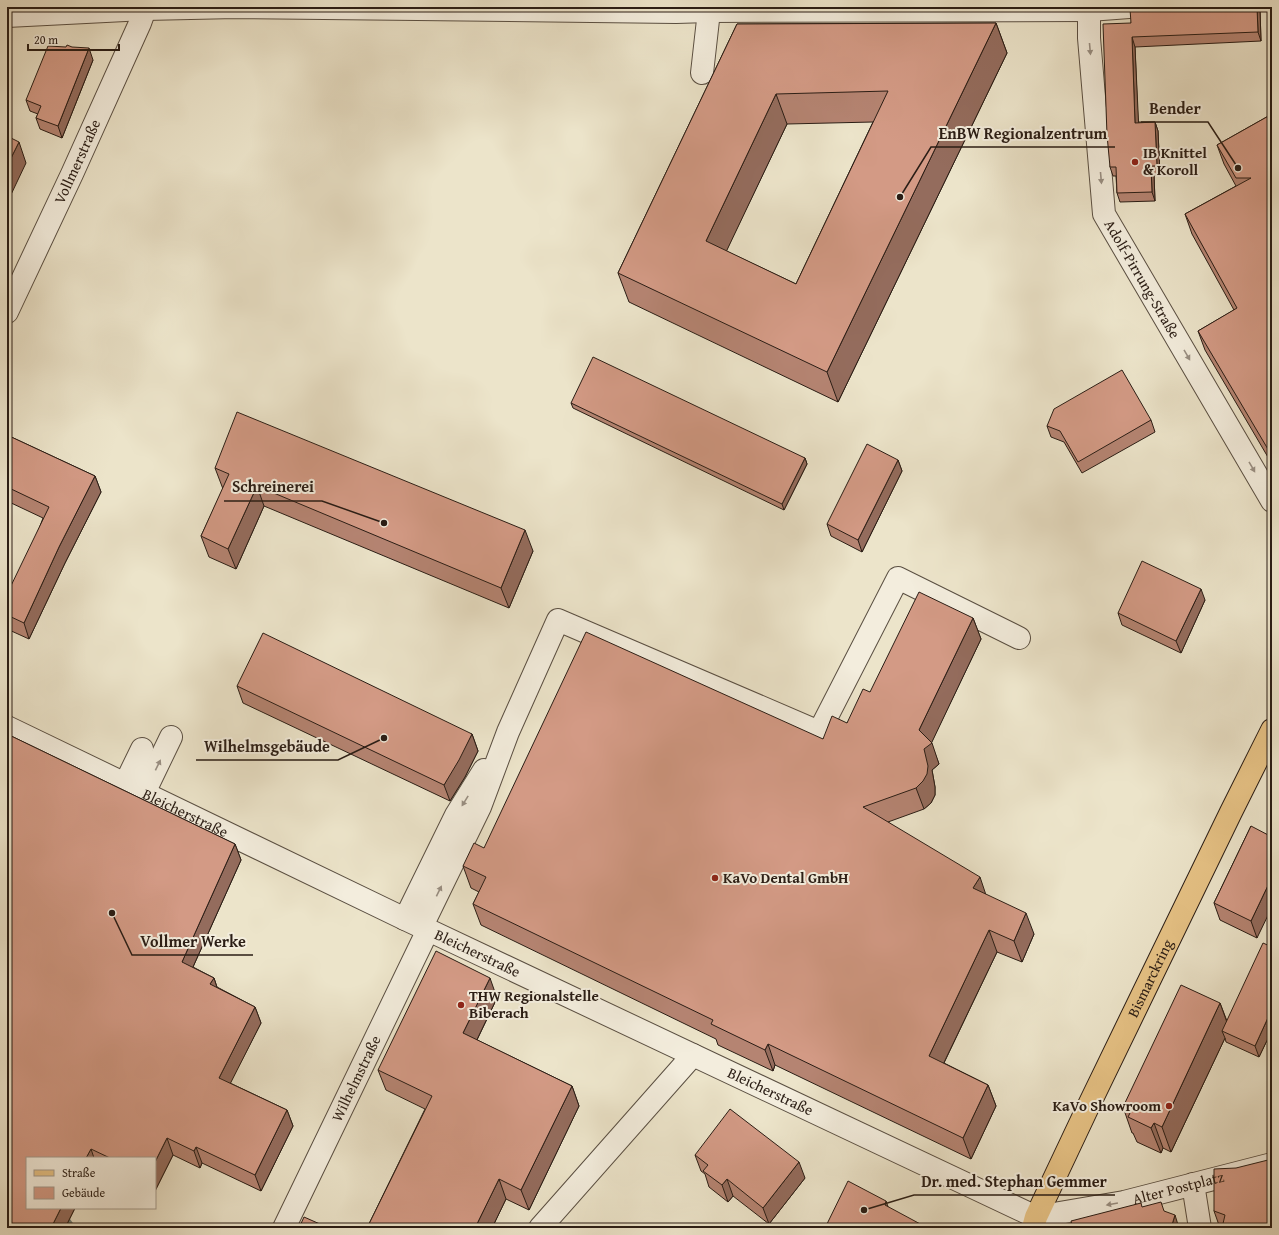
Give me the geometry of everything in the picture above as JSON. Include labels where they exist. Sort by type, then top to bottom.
[{"type":"main road","name":"Bismarckring","points":[[1035,1223],[1086,1109],[1230,812],[1272,730]]},
{"type":"street","points":[[7,16],[145,9],[236,7],[709,11],[1129,7]]},
{"type":"street","name":"Adolf-Pirrung-Straße","points":[[1089,8],[1089,38],[1104,214],[1272,501]]},
{"type":"street","name":"Vollmerstraße","points":[[7,312],[72,174],[145,9]]},
{"type":"street","points":[[702,73],[709,11]]},
{"type":"street","name":"Wilhelmstraße","points":[[284,1228],[418,925],[480,807],[508,732],[558,620],[819,732],[898,578],[1020,638]]},
{"type":"street","name":"Bleicherstraße","points":[[7,727],[418,925],[693,1055],[1035,1223]]},
{"type":"street","points":[[144,793],[172,737]]},
{"type":"street","points":[[125,784],[142,749]]},
{"type":"street","points":[[540,1228],[693,1055]]},
{"type":"street","name":"Alter Postplatz","points":[[1035,1223],[1272,1164]]},
{"type":"street","points":[[1193,1184],[1200,1228]]},
{"type":"building","points":[[1134,7],[1257,7],[1258,32],[1132,37],[1135,123],[1155,122],[1157,166],[1151,166],[1152,192],[1117,193],[1116,167],[1110,167],[1107,135],[1103,24],[1131,23],[1130,9]]},
{"type":"building","points":[[996,23],[827,372],[618,273],[737,24]],"holes":[[[888,91],[796,284],[706,241],[776,94]]]},
{"type":"building","points":[[1270,43],[1272,43],[1272,108]]},
{"type":"building","points":[[67,45],[72,47],[89,48],[58,126],[36,118],[41,106],[26,100],[48,46],[66,47]]},
{"type":"building","points":[[1272,114],[1272,456],[1198,331],[1237,308],[1185,214],[1251,178],[1236,178],[1217,145]]},
{"type":"building","points":[[7,136],[19,142],[7,166]]},
{"type":"building","points":[[593,357],[805,458],[782,504],[571,403]]},
{"type":"building","points":[[1122,370],[1151,420],[1078,462],[1060,431],[1047,426],[1054,409]]},
{"type":"building","points":[[237,412],[525,530],[501,588],[257,486],[228,549],[201,536],[229,474],[215,468]]},
{"type":"building","points":[[7,435],[95,476],[59,547],[24,623],[7,615],[7,594],[49,507],[7,487]]},
{"type":"building","points":[[867,444],[898,460],[858,540],[827,524]]},
{"type":"building","points":[[1142,561],[1201,589],[1176,641],[1118,613]]},
{"type":"building","name":"KaVo Dental GmbH","points":[[919,592],[973,618],[919,730],[932,743],[924,749],[928,766],[927,774],[923,781],[916,788],[863,807],[980,877],[973,888],[1026,913],[1014,941],[989,930],[929,1056],[988,1085],[963,1138],[768,1044],[765,1050],[711,1024],[713,1020],[473,904],[486,877],[463,866],[474,843],[484,848],[586,632],[823,739],[832,716],[847,723],[863,689],[870,692]]},
{"type":"building","points":[[263,633],[472,734],[444,785],[237,686]]},
{"type":"building","points":[[7,734],[235,844],[182,962],[214,978],[210,984],[255,1007],[219,1078],[287,1110],[255,1175],[196,1147],[194,1151],[167,1138],[156,1160],[156,1157],[108,1157],[91,1149],[87,1157],[26,1157],[26,1209],[60,1209],[51,1228],[7,1228]]},
{"type":"building","points":[[1251,826],[1272,837],[1272,877],[1251,921],[1214,903]]},
{"type":"building","points":[[1263,943],[1272,947],[1272,1009],[1255,1046],[1222,1031]]},
{"type":"building","points":[[436,951],[490,978],[463,1033],[572,1086],[521,1190],[499,1179],[475,1228],[367,1228],[432,1096],[378,1070]]},
{"type":"building","points":[[1181,985],[1220,1003],[1162,1127],[1154,1123],[1151,1128],[1128,1117],[1131,1111],[1123,1107]]},
{"type":"building","points":[[730,1109],[799,1162],[763,1208],[727,1179],[722,1185],[703,1171],[708,1165],[695,1155]]},
{"type":"building","points":[[1272,1159],[1272,1228],[1222,1228],[1225,1215],[1214,1211],[1214,1169],[1236,1168]]},
{"type":"building","points":[[848,1181],[886,1201],[885,1205],[924,1226],[920,1228],[825,1228]]},
{"type":"building","points":[[1161,1202],[1164,1211],[1175,1215],[1171,1228],[1073,1228],[1071,1221],[1141,1203],[1142,1207]]},
{"type":"building","points":[[304,1217],[329,1228],[299,1228]]},
{"type":"waterway","points":[[41,1209],[66,1221],[71,1228]]},
{"type":"place","name":"IB Knittel & Koroll","points":[[1135,162]]},
{"type":"place","name":"Bender","points":[[1238,168]]},
{"type":"place","name":"EnBW Regionalzentrum","points":[[900,197]]},
{"type":"place","name":"Schreinerei","points":[[384,523]]},
{"type":"place","name":"Wilhelmsgebäude","points":[[384,738]]},
{"type":"place","name":"KaVo Dental GmbH","points":[[715,878]]},
{"type":"place","name":"Vollmer Werke","points":[[112,913]]},
{"type":"place","name":"THW Regionalstelle Biberach","points":[[461,1005]]},
{"type":"place","name":"KaVo Showroom","points":[[1169,1106]]},
{"type":"place","name":"Dr. med. Stephan Gemmer","points":[[864,1210]]}]
